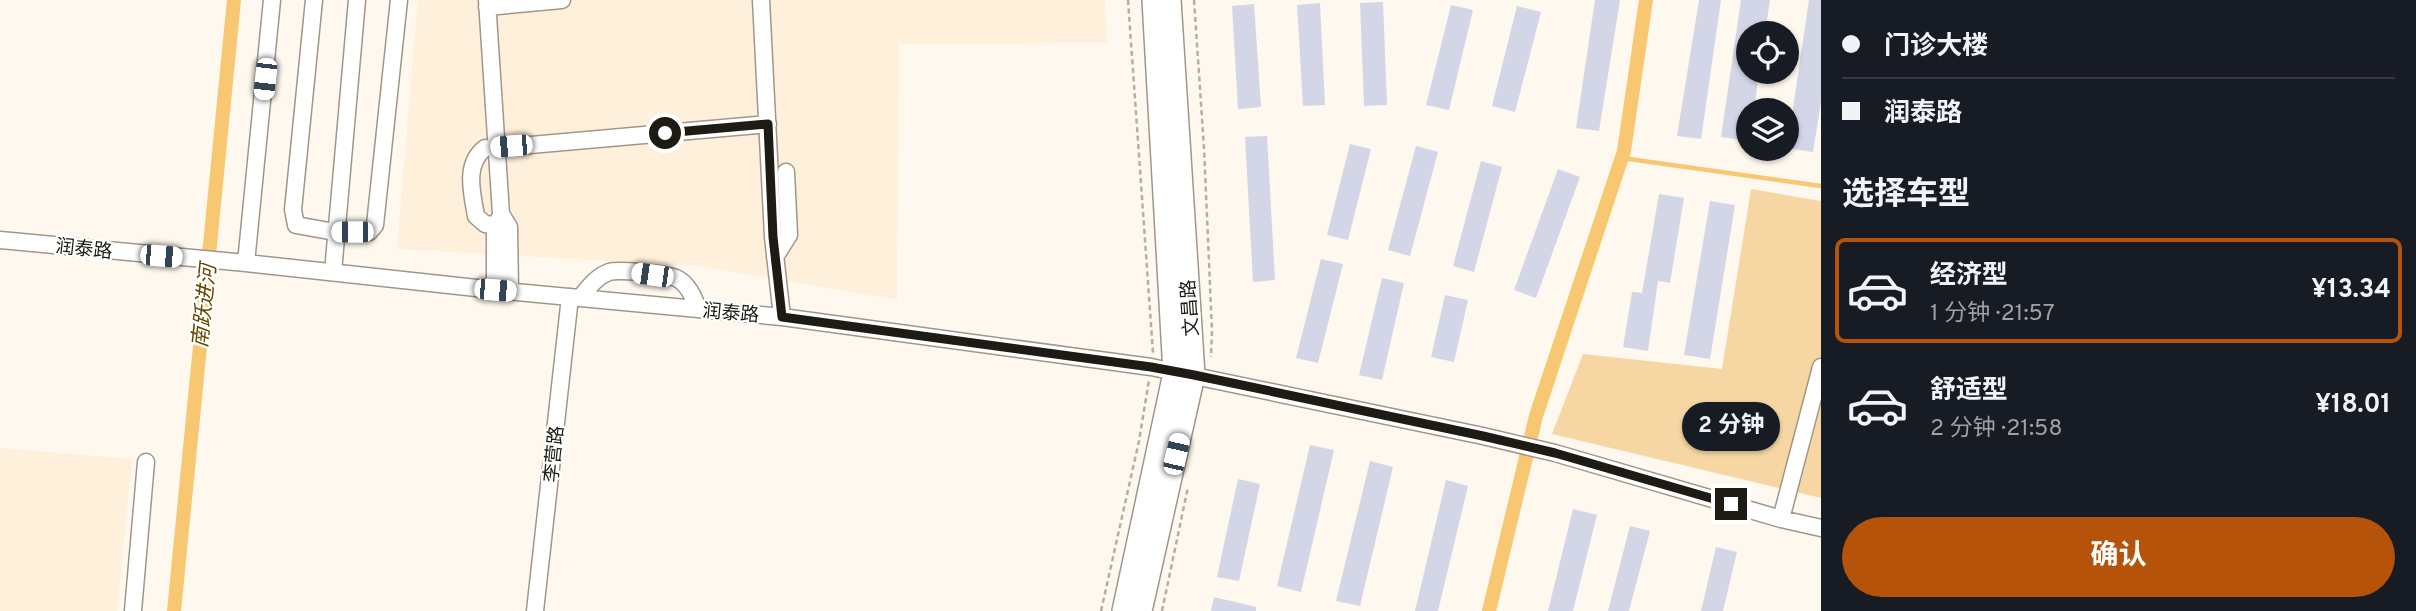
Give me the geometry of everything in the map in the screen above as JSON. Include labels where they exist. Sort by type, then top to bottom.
[{"type":"main road","name":"文昌路","points":[[1123,611],[1184,374],[1153,0]]},
{"type":"main road","name":"文昌路","points":[[1141,611],[1184,374],[1170,0]]},
{"type":"street","points":[[246,263],[272,0]]},
{"type":"street","points":[[314,0],[293,211],[296,225],[335,232],[369,232],[375,225],[400,0]]},
{"type":"street","points":[[333,272],[357,0]]},
{"type":"street","points":[[503,291],[502,222],[491,148],[487,3],[562,0]]},
{"type":"street","points":[[761,0],[775,257],[782,317]]},
{"type":"street","points":[[502,222],[485,223],[476,216],[474,205],[470,172],[476,155],[491,148],[768,124]]},
{"type":"street","points":[[775,257],[789,235],[786,172]]},
{"type":"street","name":"润泰路","points":[[0,240],[782,317],[1151,367],[1555,453],[1781,519],[1821,528]]},
{"type":"street","points":[[575,297],[593,281],[611,272],[626,271],[677,279],[691,292],[698,309]]},
{"type":"street","name":"李营路","points":[[535,611],[575,297]]},
{"type":"street","points":[[1781,519],[1821,367]]},
{"type":"street","points":[[133,611],[146,462]]},
{"type":"path","points":[[1101,611],[1139,441],[1153,350],[1128,0]]},
{"type":"shaded area","points":[[418,0],[1105,0],[1107,43],[899,44],[897,300],[700,266],[397,249]]},
{"type":"shaded area","points":[[1751,189],[1821,201],[1821,498],[1552,434],[1583,354],[1722,369]]},
{"type":"shaded area","points":[[0,448],[132,459],[117,611],[0,611]]},
{"type":"building","points":[[1595,0],[1620,0],[1599,131],[1576,128]]},
{"type":"building","points":[[1699,0],[1721,0],[1701,139],[1677,136]]},
{"type":"building","points":[[1741,0],[1770,0],[1767,21],[1738,21]]},
{"type":"building","points":[[1809,0],[1821,0],[1821,102],[1813,152],[1799,150],[1799,98],[1794,98],[1797,84],[1799,84]]},
{"type":"building","points":[[1383,2],[1387,105],[1364,106],[1360,3]]},
{"type":"building","points":[[1320,3],[1325,105],[1303,106],[1297,5]]},
{"type":"building","points":[[1254,4],[1261,107],[1238,109],[1232,6]]},
{"type":"building","points":[[1451,5],[1473,10],[1449,110],[1426,105]]},
{"type":"building","points":[[1517,6],[1541,12],[1515,112],[1492,106]]},
{"type":"building","points":[[1736,34],[1736,84],[1757,84],[1756,98],[1736,98],[1736,139],[1721,137]]},
{"type":"building","points":[[1267,136],[1275,280],[1253,282],[1245,137]]},
{"type":"building","points":[[1350,144],[1371,149],[1348,240],[1327,235]]},
{"type":"building","points":[[1416,146],[1438,152],[1410,256],[1388,250]]},
{"type":"building","points":[[1481,161],[1502,167],[1474,272],[1453,266]]},
{"type":"building","points":[[1558,169],[1580,177],[1536,298],[1514,290]]},
{"type":"building","points":[[1659,194],[1684,198],[1670,283],[1658,281],[1648,351],[1623,347],[1632,292],[1642,293]]},
{"type":"building","points":[[1710,201],[1735,205],[1710,359],[1684,355]]},
{"type":"building","points":[[1321,259],[1343,264],[1318,363],[1296,358]]},
{"type":"building","points":[[1382,278],[1404,283],[1382,380],[1359,375]]},
{"type":"building","points":[[1445,295],[1468,300],[1454,362],[1431,357]]},
{"type":"building","points":[[1310,445],[1334,450],[1301,592],[1277,586]]},
{"type":"building","points":[[1370,461],[1393,467],[1360,606],[1336,601]]},
{"type":"building","points":[[1238,479],[1260,484],[1239,581],[1217,577]]},
{"type":"building","points":[[1446,480],[1468,486],[1438,611],[1415,611]]},
{"type":"building","points":[[1573,509],[1597,515],[1573,611],[1548,611]]},
{"type":"building","points":[[1630,526],[1650,531],[1629,611],[1608,611]]},
{"type":"building","points":[[1716,547],[1737,552],[1723,611],[1701,611]]},
{"type":"building","points":[[1214,597],[1256,607],[1256,611],[1211,611]]},
{"type":"waterway","name":"南跃进河","points":[[174,611],[234,0]]},
{"type":"waterway","points":[[1489,611],[1536,416],[1624,151],[1646,0]]},
{"type":"waterway","points":[[1622,158],[1821,186]]},
{"type":"route","points":[[665,133],[768,124],[773,237],[782,317],[1194,375],[1555,453],[1731,504]]}]
